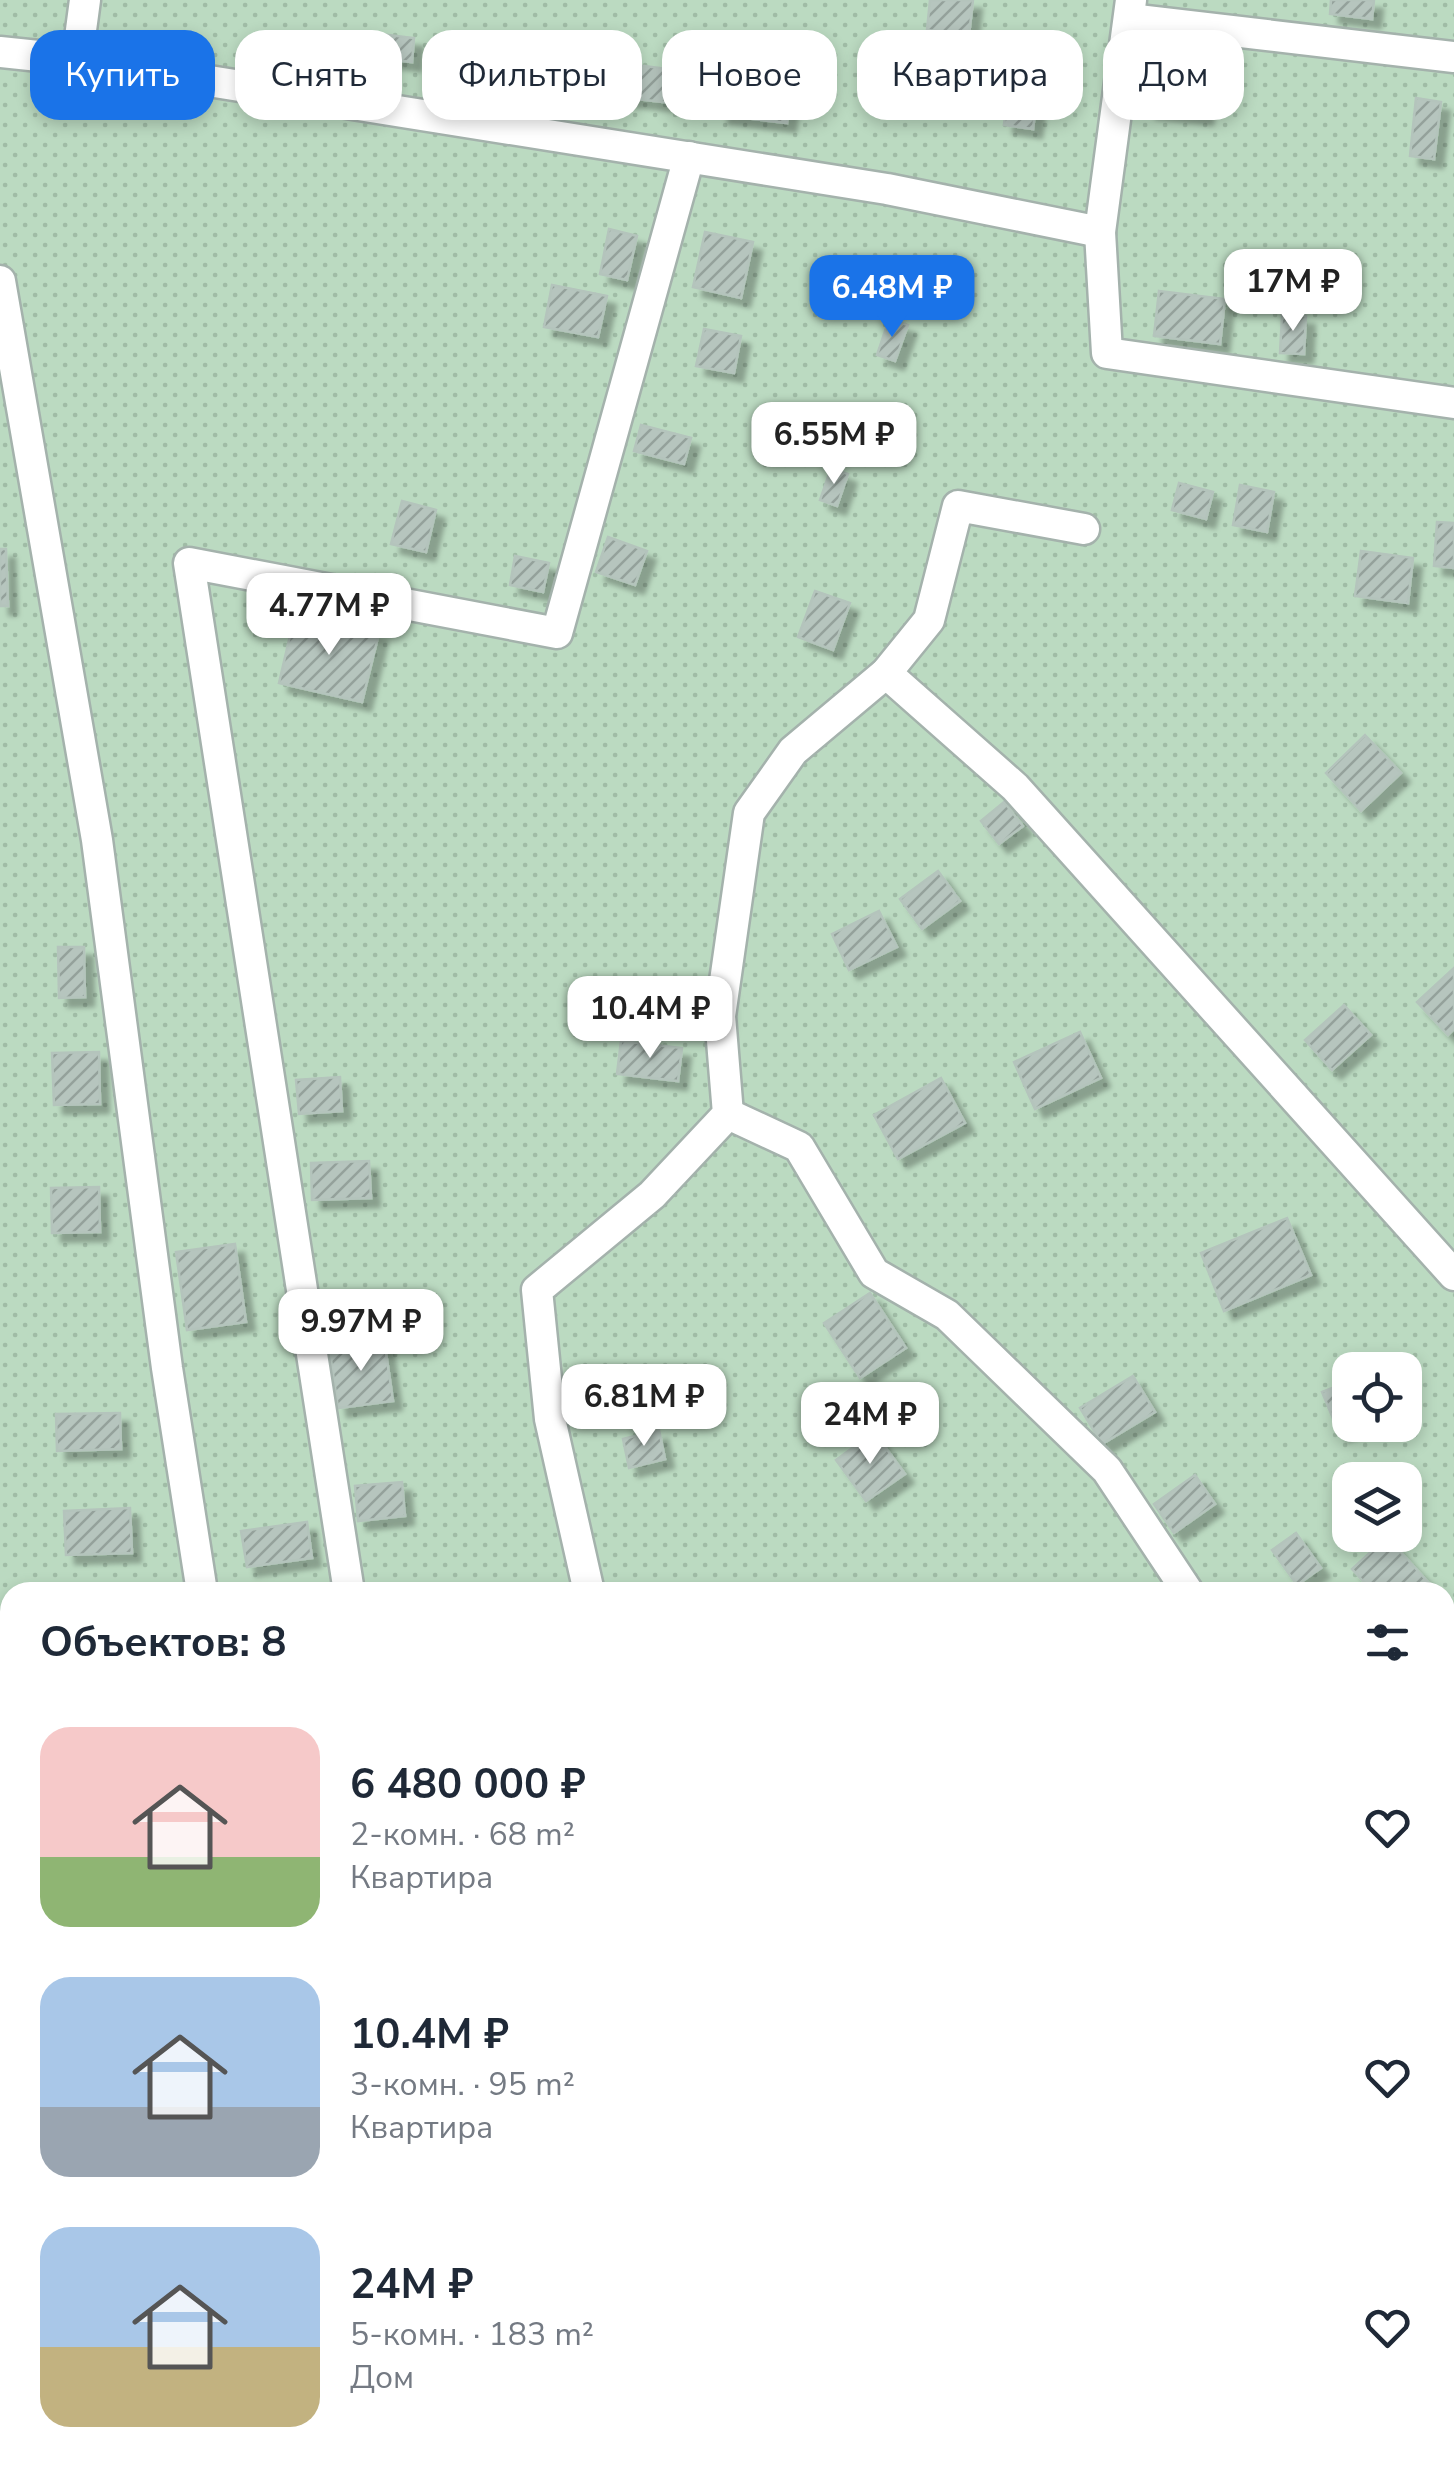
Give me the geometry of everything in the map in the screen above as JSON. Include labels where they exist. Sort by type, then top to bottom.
[{"type":"street","points":[[80,30],[84,0]]},
{"type":"street","points":[[1454,57],[1130,9],[1100,232],[1108,353],[1454,403]]},
{"type":"street","points":[[0,52],[30,55]]},
{"type":"street","points":[[215,82],[887,189],[1100,232]]},
{"type":"street","points":[[347,1582],[189,563],[557,633],[690,158]]},
{"type":"street","points":[[0,282],[97,840],[166,1368],[200,1582]]},
{"type":"street","points":[[588,1582],[550,1419],[537,1290],[652,1195],[728,1114],[720,1016],[749,813],[793,751],[886,673],[929,620],[958,506],[1084,529]]},
{"type":"street","points":[[886,673],[1016,787],[1454,1275]]},
{"type":"street","points":[[728,1114],[798,1147],[874,1273],[946,1315],[1106,1470],[1181,1582]]},
{"type":"green space","points":[[0,0],[1454,0],[1454,1582],[0,1582]]},
{"type":"building","points":[[930,0],[973,0],[970,30],[927,30]]},
{"type":"building","points":[[1331,0],[1374,0],[1372,19],[1330,14]]},
{"type":"building","points":[[402,37],[414,38],[412,62],[402,61]]},
{"type":"building","points":[[642,66],[662,68],[662,102],[642,100]]},
{"type":"building","points":[[1416,98],[1441,102],[1434,159],[1410,156]]},
{"type":"building","points":[[1005,120],[1034,120],[1033,129],[1004,125]]},
{"type":"building","points":[[609,229],[637,236],[627,280],[600,274]]},
{"type":"building","points":[[705,232],[753,242],[741,298],[693,287]]},
{"type":"building","points":[[552,285],[607,296],[598,337],[544,327]]},
{"type":"building","points":[[1159,291],[1225,299],[1220,344],[1154,336]]},
{"type":"building","points":[[1282,315],[1306,316],[1304,354],[1280,353]]},
{"type":"building","points":[[889,319],[908,325],[895,361],[877,355]]},
{"type":"building","points":[[704,329],[741,336],[734,373],[696,366]]},
{"type":"building","points":[[641,425],[691,438],[684,464],[634,451]]},
{"type":"building","points":[[831,468],[848,474],[837,506],[820,500]]},
{"type":"building","points":[[1179,483],[1213,492],[1206,519],[1172,510]]},
{"type":"building","points":[[1240,485],[1274,492],[1267,532],[1233,525]]},
{"type":"building","points":[[402,501],[436,510],[426,552],[391,544]]},
{"type":"building","points":[[1437,522],[1454,523],[1454,568],[1434,566]]},
{"type":"building","points":[[608,537],[647,551],[635,585],[596,572]]},
{"type":"building","points":[[0,549],[6,549],[8,606],[0,606]]},
{"type":"building","points":[[1361,551],[1413,558],[1408,603],[1355,596]]},
{"type":"building","points":[[515,556],[549,563],[543,592],[510,585]]},
{"type":"building","points":[[815,591],[850,603],[833,650],[798,637]]},
{"type":"building","points":[[295,614],[379,633],[362,702],[279,683]]},
{"type":"building","points":[[1365,735],[1401,773],[1361,811],[1326,773]]},
{"type":"building","points":[[1004,802],[1023,826],[999,844],[981,821]]},
{"type":"building","points":[[938,871],[960,901],[922,929],[900,899]]},
{"type":"building","points":[[879,911],[897,947],[849,970],[832,934]]},
{"type":"building","points":[[58,947],[84,947],[85,997],[59,998]]},
{"type":"building","points":[[1454,968],[1454,1029],[1448,1035],[1417,1002]]},
{"type":"building","points":[[1344,1005],[1371,1035],[1332,1070],[1305,1040]]},
{"type":"building","points":[[1080,1032],[1101,1078],[1035,1109],[1014,1062]]},
{"type":"building","points":[[621,1041],[682,1048],[678,1081],[617,1074]]},
{"type":"building","points":[[99,1052],[100,1104],[54,1105],[52,1053]]},
{"type":"building","points":[[340,1077],[342,1111],[299,1114],[296,1080]]},
{"type":"building","points":[[941,1078],[965,1123],[898,1159],[874,1115]]},
{"type":"building","points":[[369,1161],[371,1198],[312,1200],[311,1163]]},
{"type":"building","points":[[99,1187],[100,1232],[52,1233],[51,1188]]},
{"type":"building","points":[[1287,1218],[1311,1275],[1224,1311],[1201,1253]]},
{"type":"building","points":[[235,1244],[246,1322],[187,1330],[176,1252]]},
{"type":"building","points":[[870,1293],[906,1348],[860,1378],[824,1323]]},
{"type":"building","points":[[384,1339],[393,1401],[338,1408],[329,1346]]},
{"type":"building","points":[[1133,1376],[1155,1412],[1102,1444],[1080,1408]]},
{"type":"building","points":[[1332,1388],[1332,1416],[1322,1392]]},
{"type":"building","points":[[120,1413],[121,1449],[57,1451],[56,1414]]},
{"type":"building","points":[[659,1430],[665,1459],[629,1468],[623,1439]]},
{"type":"building","points":[[874,1432],[905,1474],[866,1501],[836,1460]]},
{"type":"building","points":[[1195,1475],[1215,1504],[1174,1533],[1154,1504]]},
{"type":"building","points":[[402,1482],[405,1516],[358,1521],[355,1486]]},
{"type":"building","points":[[130,1508],[132,1553],[66,1555],[64,1511]]},
{"type":"building","points":[[307,1522],[312,1558],[247,1567],[241,1531]]},
{"type":"building","points":[[1296,1533],[1321,1568],[1301,1582],[1295,1582],[1272,1550]]},
{"type":"building","points":[[1371,1552],[1401,1552],[1428,1582],[1364,1582],[1352,1569]]}]
